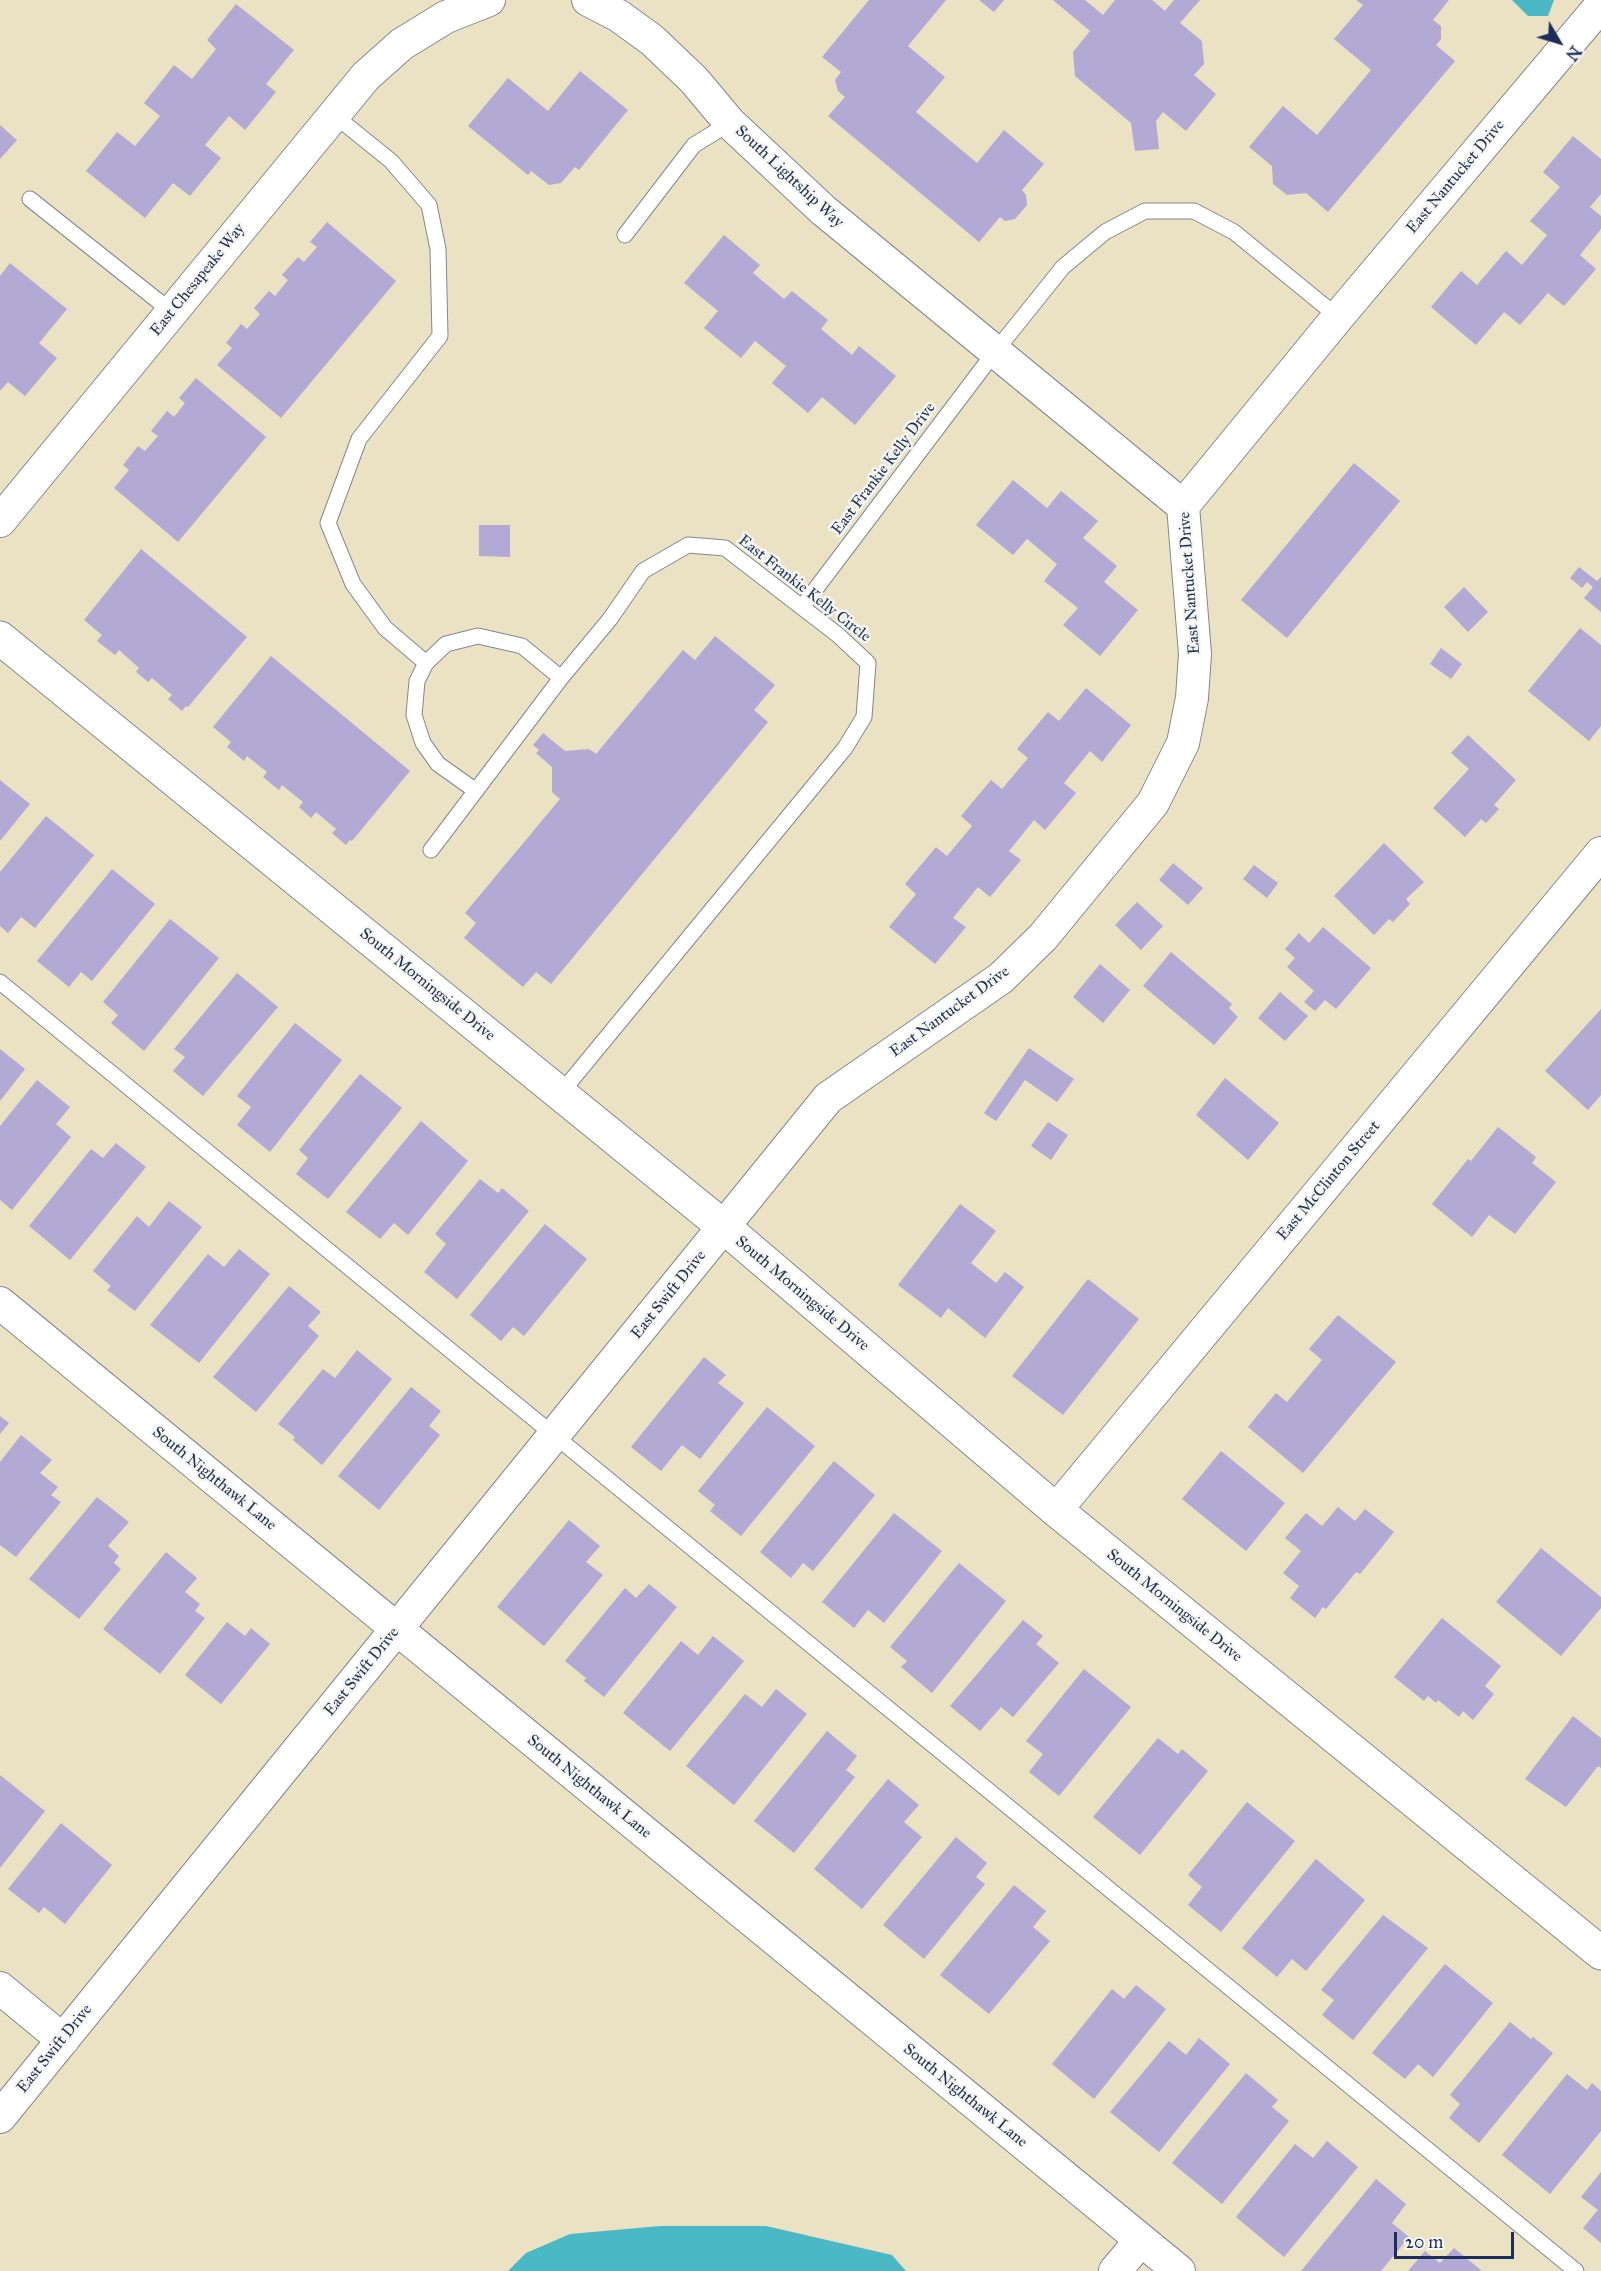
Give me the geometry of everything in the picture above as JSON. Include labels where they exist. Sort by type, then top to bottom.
[{"type":"street","name":"East Chesapeake Way","points":[[0,521],[366,76],[402,44],[446,17],[489,0]]},
{"type":"street","name":"South Lightship Way","points":[[588,0],[620,16],[652,40],[694,80],[730,123],[823,210],[994,353],[1183,506]]},
{"type":"street","name":"East Nantucket Drive","points":[[724,1227],[828,1098],[1001,978],[1043,937],[1153,802],[1183,743],[1192,698],[1195,654],[1183,506],[1338,317],[1601,5]]},
{"type":"street","name":"South Morningside Drive","points":[[0,638],[724,1227],[1056,1510],[1601,1953]]},
{"type":"street","name":"East McClinton Street","points":[[1056,1510],[1601,852]]},
{"type":"street","name":"East Swift Drive","points":[[0,2117],[724,1227]]},
{"type":"street","name":"South Nighthawk Lane","points":[[0,1303],[1179,2271]]},
{"type":"street","points":[[0,1988],[63,2040]]},
{"type":"street","points":[[1115,2271],[1141,2240]]},
{"type":"lane","points":[[334,115],[391,161],[429,205],[438,249],[440,336],[359,439],[328,523],[353,584],[385,628],[426,663]]},
{"type":"lane","points":[[626,235],[694,145],[730,123]]},
{"type":"lane","points":[[30,199],[172,312]]},
{"type":"lane","points":[[994,353],[1063,267],[1105,232],[1145,212],[1194,211],[1234,232],[1338,317]]},
{"type":"lane","name":"East Frankie Kelly Drive","points":[[802,607],[994,353]]},
{"type":"lane","name":"East Frankie Kelly Circle","points":[[431,850],[561,678],[610,619],[643,571],[688,545],[725,548],[838,635],[868,663],[864,717],[845,748],[560,1094]]},
{"type":"lane","points":[[476,791],[438,764],[423,743],[414,715],[417,681],[426,663],[446,644],[478,636],[522,646],[561,678]]},
{"type":"lane","points":[[0,982],[1576,2271]]},
{"type":"water","points":[[1512,0],[1554,0],[1548,16],[1528,16]]},
{"type":"water","points":[[660,2226],[766,2226],[892,2255],[906,2271],[508,2271],[526,2253],[570,2234]]},
{"type":"building","points":[[869,0],[946,0],[908,46],[945,77],[916,112],[977,163],[1004,130],[1044,164],[1022,190],[1026,195],[1027,205],[1015,219],[1005,221],[1000,217],[979,242],[828,116],[845,97],[838,91],[835,80],[841,72],[822,57]]},
{"type":"building","points":[[979,0],[1004,0],[994,12]]},
{"type":"building","points":[[1053,0],[1085,0],[1103,15],[1115,0],[1152,0],[1165,11],[1174,0],[1200,0],[1180,23],[1202,41],[1204,64],[1194,75],[1216,94],[1186,131],[1163,112],[1156,121],[1159,149],[1135,151],[1131,123],[1075,76],[1073,52],[1090,31]]},
{"type":"building","points":[[1356,0],[1449,0],[1433,20],[1441,26],[1441,39],[1436,45],[1455,61],[1328,212],[1306,193],[1287,195],[1273,184],[1272,166],[1249,147],[1283,106],[1317,135],[1371,70],[1334,39],[1363,5]]},
{"type":"building","points":[[236,4],[294,50],[266,84],[276,92],[245,130],[229,116],[205,145],[221,158],[190,196],[173,183],[145,218],[86,171],[117,132],[135,146],[160,116],[144,103],[174,65],[192,79],[216,49],[207,40]]},
{"type":"building","points":[[580,71],[628,110],[579,170],[575,167],[561,183],[549,185],[531,171],[528,175],[468,126],[508,78],[548,111]]},
{"type":"building","points":[[0,125],[17,140],[0,159]]},
{"type":"building","points":[[1573,136],[1601,159],[1601,194],[1590,207],[1601,216],[1601,229],[1580,255],[1596,269],[1564,306],[1548,293],[1520,325],[1504,312],[1476,345],[1431,307],[1461,271],[1477,285],[1506,251],[1522,265],[1547,235],[1530,221],[1560,187],[1543,172]]},
{"type":"building","points":[[327,222],[396,281],[281,418],[217,365],[232,348],[226,343],[241,324],[247,329],[260,314],[254,308],[269,291],[275,296],[288,280],[282,275],[298,257],[304,262],[317,247],[310,242]]},
{"type":"building","points":[[724,235],[760,265],[753,273],[784,299],[792,291],[828,320],[821,329],[852,355],[859,346],[896,376],[855,425],[822,397],[808,413],[772,383],[786,366],[755,341],[741,358],[704,328],[718,311],[684,283]]},
{"type":"building","points":[[10,263],[67,309],[39,343],[57,358],[25,396],[8,382],[0,391],[0,276]]},
{"type":"building","points":[[196,378],[266,437],[178,542],[114,488],[129,470],[123,465],[138,446],[145,451],[158,436],[151,431],[167,411],[174,417],[185,403],[179,398]]},
{"type":"building","points":[[1354,463],[1400,501],[1287,638],[1241,600]]},
{"type":"building","points":[[1013,480],[1047,508],[1061,491],[1098,521],[1083,538],[1117,566],[1104,582],[1138,610],[1100,656],[1063,625],[1078,608],[1044,581],[1057,564],[1027,539],[1013,555],[976,525]]},
{"type":"building","points":[[479,525],[510,525],[510,557],[479,556]]},
{"type":"building","points":[[141,549],[247,637],[188,707],[186,706],[182,711],[168,699],[172,695],[152,678],[148,682],[136,672],[139,668],[119,650],[115,655],[97,641],[102,635],[84,620]]},
{"type":"building","points":[[1579,567],[1597,581],[1601,577],[1601,612],[1584,598],[1593,587],[1587,582],[1582,588],[1570,578]]},
{"type":"building","points":[[1464,587],[1488,612],[1468,632],[1444,607]]},
{"type":"building","points":[[1580,628],[1601,645],[1601,726],[1589,741],[1528,691]]},
{"type":"building","points":[[715,636],[775,685],[754,710],[768,722],[551,984],[536,972],[523,987],[464,938],[476,923],[465,913],[560,799],[552,792],[552,767],[536,753],[539,750],[533,745],[543,733],[565,751],[589,749],[596,754],[683,650],[695,660]]},
{"type":"building","points":[[1441,648],[1462,664],[1451,679],[1430,664]]},
{"type":"building","points":[[271,656],[410,771],[352,841],[350,840],[346,845],[332,833],[336,829],[316,812],[311,818],[299,807],[303,802],[282,785],[279,790],[263,777],[267,772],[247,756],[244,761],[227,747],[231,742],[213,727]]},
{"type":"building","points":[[1086,688],[1131,725],[1102,762],[1090,751],[1064,783],[1076,793],[1045,830],[1034,820],[1009,851],[1021,860],[990,897],[978,887],[953,918],[966,927],[935,964],[889,927],[916,894],[905,884],[936,847],[947,856],[972,826],[961,816],[991,780],[1002,789],[1028,758],[1017,749],[1048,712],[1059,721]]},
{"type":"building","points":[[1468,735],[1516,780],[1494,805],[1499,809],[1486,823],[1481,819],[1465,837],[1433,808],[1469,769],[1451,753]]},
{"type":"building","points":[[0,780],[30,804],[0,841]]},
{"type":"building","points":[[46,816],[94,855],[35,928],[21,917],[8,933],[0,926],[0,872]]},
{"type":"building","points":[[1384,843],[1424,882],[1406,899],[1410,904],[1393,922],[1389,919],[1374,935],[1334,896]]},
{"type":"building","points":[[1173,863],[1203,888],[1188,905],[1159,880]]},
{"type":"building","points":[[1254,865],[1278,883],[1267,898],[1243,879]]},
{"type":"building","points":[[112,869],[155,904],[92,981],[81,972],[69,987],[37,961]]},
{"type":"building","points":[[1137,902],[1163,926],[1141,950],[1115,925]]},
{"type":"building","points":[[170,919],[219,958],[144,1051],[111,1023],[118,1015],[103,1002]]},
{"type":"building","points":[[1323,927],[1371,968],[1336,1009],[1325,1000],[1315,1011],[1304,1002],[1314,991],[1287,967],[1295,958],[1285,949],[1299,933],[1309,943]]},
{"type":"building","points":[[1171,952],[1232,1004],[1229,1008],[1238,1017],[1214,1045],[1143,986]]},
{"type":"building","points":[[1100,964],[1130,990],[1103,1023],[1073,997]]},
{"type":"building","points":[[237,973],[278,1007],[203,1096],[173,1071],[185,1057],[174,1049]]},
{"type":"building","points":[[1280,992],[1308,1016],[1285,1041],[1258,1018]]},
{"type":"building","points":[[1601,1009],[1601,1095],[1588,1110],[1545,1071]]},
{"type":"building","points":[[295,1023],[342,1060],[270,1152],[237,1125],[251,1107],[237,1096]]},
{"type":"building","points":[[1029,1048],[1074,1079],[1057,1102],[1025,1080],[996,1121],[984,1113]]},
{"type":"building","points":[[0,1049],[25,1069],[0,1101]]},
{"type":"building","points":[[360,1074],[402,1108],[328,1199],[296,1174],[308,1158],[299,1150]]},
{"type":"building","points":[[1225,1078],[1279,1123],[1248,1160],[1196,1115]]},
{"type":"building","points":[[37,1080],[70,1107],[56,1124],[71,1137],[12,1210],[0,1200],[0,1126]]},
{"type":"building","points":[[421,1121],[468,1161],[408,1235],[394,1223],[380,1239],[346,1212]]},
{"type":"building","points":[[1048,1122],[1068,1135],[1051,1160],[1031,1146]]},
{"type":"building","points":[[1498,1127],[1536,1157],[1532,1163],[1556,1182],[1515,1234],[1489,1215],[1472,1237],[1432,1204],[1468,1159],[1471,1161]]},
{"type":"building","points":[[116,1143],[146,1167],[70,1260],[29,1226],[91,1149],[103,1158]]},
{"type":"building","points":[[480,1179],[498,1193],[502,1188],[529,1211],[457,1299],[424,1272],[446,1244],[435,1234]]},
{"type":"building","points":[[169,1201],[202,1227],[135,1311],[107,1290],[111,1286],[93,1271],[137,1216],[149,1227]]},
{"type":"building","points":[[960,1204],[996,1231],[971,1263],[996,1283],[1005,1272],[1024,1287],[985,1338],[948,1308],[941,1318],[898,1285]]},
{"type":"building","points":[[545,1224],[587,1259],[524,1336],[513,1327],[501,1341],[470,1315]]},
{"type":"building","points":[[239,1249],[270,1274],[199,1363],[150,1325],[208,1254],[224,1267]]},
{"type":"building","points":[[1088,1279],[1139,1319],[1063,1415],[1012,1376]]},
{"type":"building","points":[[289,1286],[321,1312],[308,1326],[319,1336],[256,1412],[213,1377]]},
{"type":"building","points":[[1338,1315],[1396,1362],[1303,1473],[1248,1427],[1276,1393],[1287,1402],[1322,1360],[1309,1349]]},
{"type":"building","points":[[357,1350],[392,1379],[322,1465],[293,1440],[295,1437],[278,1424],[323,1369],[335,1378]]},
{"type":"building","points":[[704,1357],[726,1375],[718,1383],[744,1403],[700,1459],[682,1445],[661,1471],[631,1447]]},
{"type":"building","points":[[411,1387],[441,1411],[429,1426],[440,1435],[379,1510],[338,1476]]},
{"type":"building","points":[[767,1407],[815,1446],[741,1536],[710,1511],[715,1505],[698,1491]]},
{"type":"building","points":[[0,1416],[9,1423],[0,1434]]},
{"type":"building","points":[[21,1435],[52,1460],[40,1473],[58,1487],[51,1495],[61,1502],[16,1557],[0,1545],[0,1462]]},
{"type":"building","points":[[1221,1451],[1285,1503],[1246,1551],[1182,1499]]},
{"type":"building","points":[[834,1461],[875,1495],[813,1571],[803,1563],[791,1578],[760,1552]]},
{"type":"building","points":[[97,1497],[129,1522],[108,1546],[119,1556],[114,1563],[121,1569],[79,1619],[29,1579]]},
{"type":"building","points":[[1338,1507],[1355,1521],[1365,1509],[1394,1532],[1360,1574],[1356,1572],[1326,1609],[1323,1607],[1315,1618],[1290,1598],[1299,1586],[1283,1573],[1301,1551],[1285,1538],[1306,1513],[1322,1526]]},
{"type":"building","points":[[894,1513],[942,1551],[884,1623],[868,1610],[854,1628],[822,1602]]},
{"type":"building","points":[[569,1520],[600,1546],[586,1562],[603,1575],[544,1646],[497,1607]]},
{"type":"building","points":[[1541,1548],[1601,1597],[1601,1608],[1561,1656],[1496,1602]]},
{"type":"building","points":[[166,1552],[197,1578],[185,1592],[200,1604],[195,1611],[205,1618],[160,1674],[103,1629]]},
{"type":"building","points":[[959,1563],[1006,1601],[932,1693],[901,1667],[907,1661],[890,1647]]},
{"type":"building","points":[[649,1584],[677,1607],[604,1697],[584,1681],[586,1678],[565,1661],[625,1588],[636,1598]]},
{"type":"building","points":[[1442,1618],[1501,1666],[1485,1686],[1494,1694],[1473,1720],[1463,1711],[1459,1717],[1438,1700],[1436,1703],[1428,1696],[1424,1701],[1394,1677]]},
{"type":"building","points":[[1023,1620],[1043,1636],[1036,1644],[1059,1663],[1013,1717],[1001,1707],[980,1731],[950,1706]]},
{"type":"building","points":[[227,1622],[245,1636],[251,1628],[270,1644],[221,1704],[185,1675]]},
{"type":"building","points":[[713,1636],[744,1661],[670,1751],[623,1713],[681,1641],[698,1655]]},
{"type":"building","points":[[1084,1669],[1131,1707],[1059,1796],[1029,1772],[1043,1754],[1026,1741]]},
{"type":"building","points":[[776,1689],[807,1714],[734,1805],[686,1766],[745,1694],[762,1707]]},
{"type":"building","points":[[1573,1716],[1601,1738],[1601,1768],[1598,1766],[1566,1807],[1525,1779]]},
{"type":"building","points":[[827,1731],[857,1756],[846,1770],[855,1777],[794,1853],[754,1821]]},
{"type":"building","points":[[1158,1738],[1178,1754],[1182,1749],[1208,1771],[1140,1855],[1093,1817]]},
{"type":"building","points":[[0,1775],[45,1811],[0,1868]]},
{"type":"building","points":[[888,1779],[919,1805],[904,1822],[922,1837],[862,1909],[814,1869]]},
{"type":"building","points":[[1247,1802],[1295,1841],[1221,1932],[1188,1905],[1202,1887],[1188,1875]]},
{"type":"building","points":[[61,1823],[112,1865],[65,1924],[44,1907],[39,1913],[8,1889]]},
{"type":"building","points":[[956,1837],[987,1863],[976,1877],[985,1884],[924,1959],[883,1925]]},
{"type":"building","points":[[1316,1859],[1365,1900],[1306,1971],[1292,1959],[1277,1977],[1242,1948]]},
{"type":"building","points":[[1014,1885],[1046,1911],[1033,1927],[1050,1941],[989,2014],[940,1975]]},
{"type":"building","points":[[1383,1915],[1428,1948],[1353,2040],[1322,2015],[1334,2000],[1321,1990]]},
{"type":"building","points":[[1445,1964],[1493,2003],[1433,2077],[1418,2064],[1405,2079],[1372,2053]]},
{"type":"building","points":[[1136,1985],[1166,2009],[1094,2099],[1052,2064],[1112,1989],[1124,1999]]},
{"type":"building","points":[[1510,2022],[1553,2053],[1479,2143],[1449,2118],[1460,2104],[1450,2095]]},
{"type":"building","points":[[1199,2038],[1230,2064],[1159,2152],[1110,2112],[1169,2041],[1186,2055]]},
{"type":"building","points":[[1246,2073],[1278,2100],[1272,2107],[1289,2121],[1222,2204],[1172,2163]]},
{"type":"building","points":[[1567,2074],[1587,2090],[1592,2083],[1601,2091],[1601,2131],[1550,2194],[1502,2155]]},
{"type":"building","points":[[1327,2141],[1358,2167],[1284,2257],[1236,2217],[1295,2144],[1313,2158]]},
{"type":"building","points":[[1601,2172],[1601,2243],[1583,2228],[1598,2210],[1581,2197]]},
{"type":"building","points":[[1376,2179],[1406,2204],[1392,2223],[1409,2237],[1381,2271],[1301,2271]]},
{"type":"building","points":[[1454,2248],[1482,2271],[1408,2271],[1425,2251],[1440,2263]]}]
